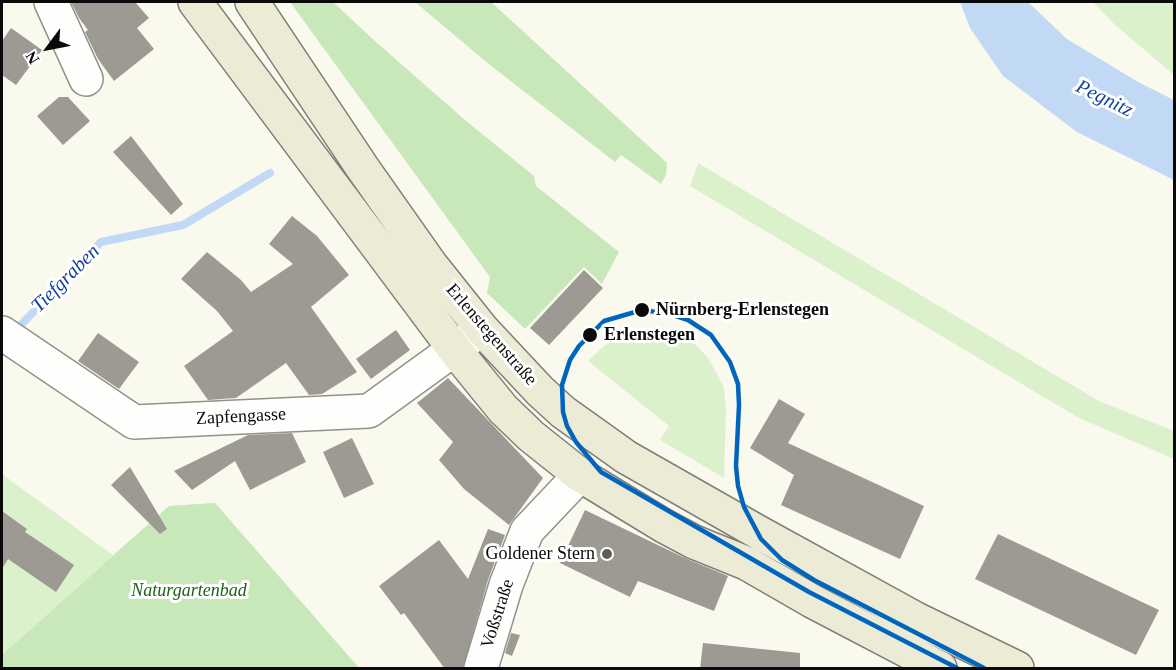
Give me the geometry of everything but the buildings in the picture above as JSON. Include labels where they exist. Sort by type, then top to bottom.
[{"type":"main road","name":"Erlenstegenstraße","points":[[195,2],[455,350],[509,415],[531,436],[580,475],[694,542],[746,563],[940,669]]},
{"type":"main road","name":"Erlenstegenstraße","points":[[252,2],[375,187],[431,266],[482,329],[552,402],[612,447],[756,531],[916,619],[1017,669]]},
{"type":"main road","points":[[347,206],[375,187]]},
{"type":"main road","points":[[899,648],[916,619]]},
{"type":"street","points":[[51,2],[86,79]]},
{"type":"street","name":"Zapfengasse","points":[[8,338],[134,422],[369,411],[482,329]]},
{"type":"street","name":"Voßstraße","points":[[481,669],[506,585],[527,531],[580,475]]},
{"type":"green space","points":[[290,2],[333,2],[465,120],[534,176],[536,186],[619,252],[602,284],[584,267],[525,329],[487,293],[490,277]]},
{"type":"green space","points":[[415,2],[491,2],[667,163],[666,175],[661,184],[621,155],[615,162],[490,65]]},
{"type":"green space","points":[[1093,2],[1174,2],[1174,75],[1113,23]]},
{"type":"green space","points":[[698,163],[1099,401],[1174,431],[1174,459],[1079,418],[690,186]]},
{"type":"green space","points":[[668,332],[696,345],[708,358],[724,388],[726,409],[724,478],[660,440],[669,426],[588,361],[604,346],[618,338],[632,333]]},
{"type":"green space","name":"Naturgartenbad","points":[[2,474],[113,555],[169,506],[215,503],[359,668],[2,668]]},
{"type":"green space","name":"Naturgartenbad","points":[[215,503],[359,668],[2,668],[2,655],[169,506]]},
{"type":"water","name":"Pegnitz","points":[[960,2],[1028,2],[1067,39],[1138,82],[1174,100],[1174,180],[1077,132],[1003,76],[970,28]]},
{"type":"waterway","name":"Tiefgraben","points":[[13,333],[101,242],[183,225],[270,173]]},
{"type":"transit line","points":[[957,668],[809,592],[601,472],[576,442],[567,426],[563,412],[562,385],[570,360],[579,346],[604,321],[642,310],[670,314],[688,320],[711,335],[730,362],[738,384],[736,466],[738,486],[744,507],[761,539],[782,560],[814,580],[984,668]]},
{"type":"place","name":"Nürnberg-Erlenstegen","points":[[642,310]]},
{"type":"place","name":"Erlenstegen","points":[[590,335]]},
{"type":"place","name":"Goldener Stern","points":[[607,554]]}]
